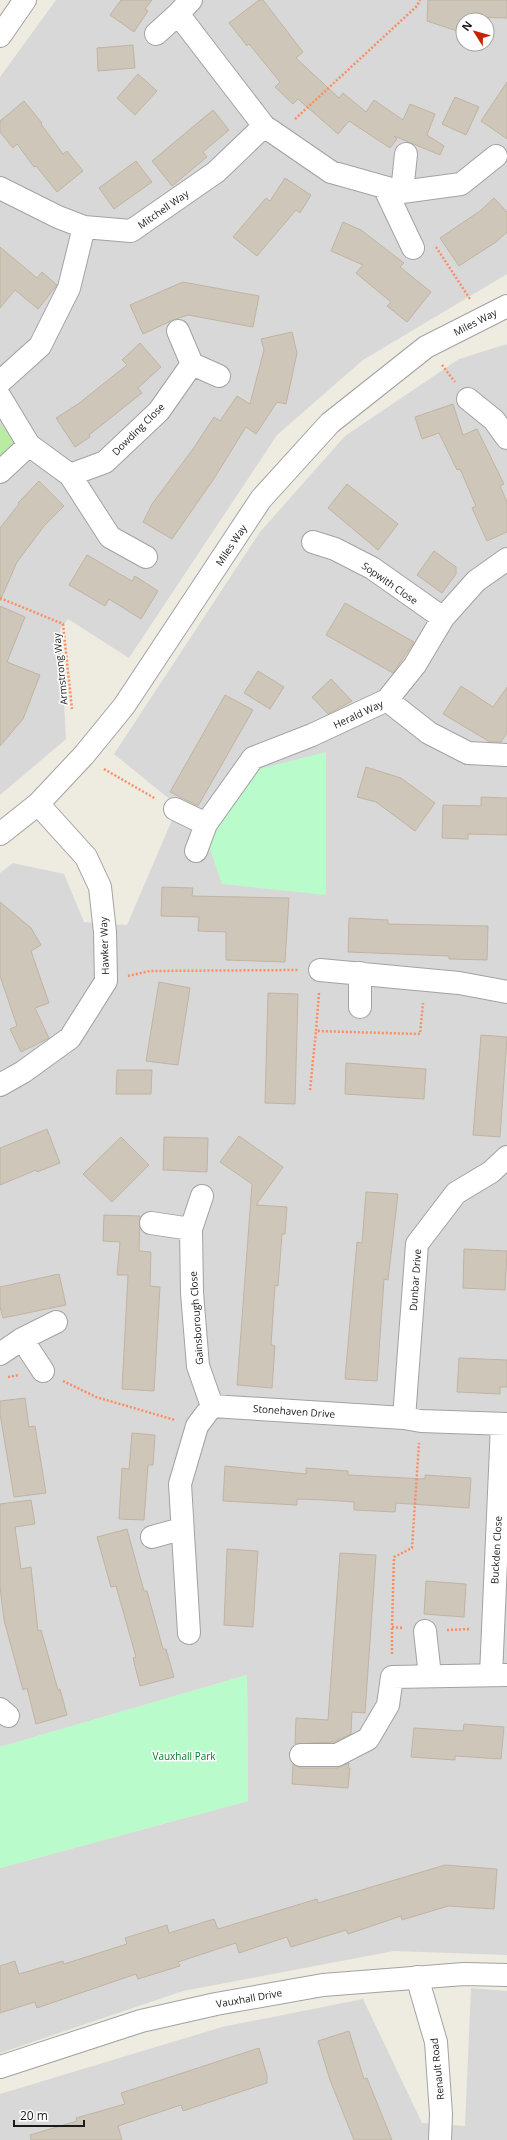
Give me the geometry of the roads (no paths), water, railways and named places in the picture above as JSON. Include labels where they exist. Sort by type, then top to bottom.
[{"type":"street","points":[[0,36],[25,0]]},
{"type":"street","points":[[156,34],[184,7],[270,131],[331,172],[393,190],[461,184],[496,156]]},
{"type":"street","name":"Mitchell Way","points":[[0,188],[58,217],[84,227],[131,231],[216,172],[270,131]]},
{"type":"street","points":[[406,154],[393,190],[423,245]]},
{"type":"street","points":[[0,382],[40,346],[69,288],[84,227]]},
{"type":"street","name":"Miles Way","points":[[0,834],[38,804],[84,755],[124,706],[261,499],[330,423],[426,346],[507,306]]},
{"type":"street","points":[[178,331],[192,364],[219,376]]},
{"type":"street","name":"Dowding Close","points":[[70,475],[105,462],[159,411],[192,364]]},
{"type":"street","points":[[0,397],[29,445],[70,475],[110,536],[146,557]]},
{"type":"street","points":[[468,399],[501,416],[507,438]]},
{"type":"street","points":[[0,472],[29,445]]},
{"type":"street","name":"Sopwith Close","points":[[313,542],[335,549],[372,568],[443,618]]},
{"type":"street","name":"Herald Way","points":[[196,851],[206,824],[253,758],[312,735],[387,700],[415,665],[443,618],[476,581],[507,559]]},
{"type":"street","points":[[387,700],[429,733],[468,753],[507,755]]},
{"type":"street","name":"Hawker Way","points":[[0,1085],[23,1072],[70,1038],[106,981],[105,932],[100,887],[86,857],[38,804]]},
{"type":"street","points":[[175,809],[206,824]]},
{"type":"street","points":[[320,970],[459,983],[507,992]]},
{"type":"street","points":[[360,973],[360,1007]]},
{"type":"street","name":"Dunbar Drive","points":[[412,1419],[417,1244],[456,1193],[491,1172],[507,1157]]},
{"type":"street","name":"Gainsborough Close","points":[[202,1196],[191,1229],[192,1292],[198,1366],[212,1406]]},
{"type":"street","points":[[151,1223],[191,1229]]},
{"type":"street","points":[[0,1354],[22,1339],[56,1322]]},
{"type":"street","points":[[22,1339],[43,1371]]},
{"type":"street","points":[[189,1633],[181,1529],[180,1484],[197,1426],[212,1406]]},
{"type":"street","name":"Stonehaven Drive","points":[[212,1406],[504,1425]]},
{"type":"street","name":"Buckden Close","points":[[301,1755],[336,1755],[368,1739],[388,1706],[392,1677],[499,1675],[492,1628],[504,1425]]},
{"type":"street","points":[[152,1537],[181,1529]]},
{"type":"street","points":[[425,1631],[430,1676]]},
{"type":"street","name":"Vauxhall Drive","points":[[0,2067],[141,2021],[216,2004],[323,1985],[464,1974],[507,1975]]},
{"type":"street","name":"Renault Road","points":[[417,1977],[436,2042],[441,2114],[440,2140]]},
{"type":"park label","name":"Vauxhall Park","points":[[184,1756]]}]
